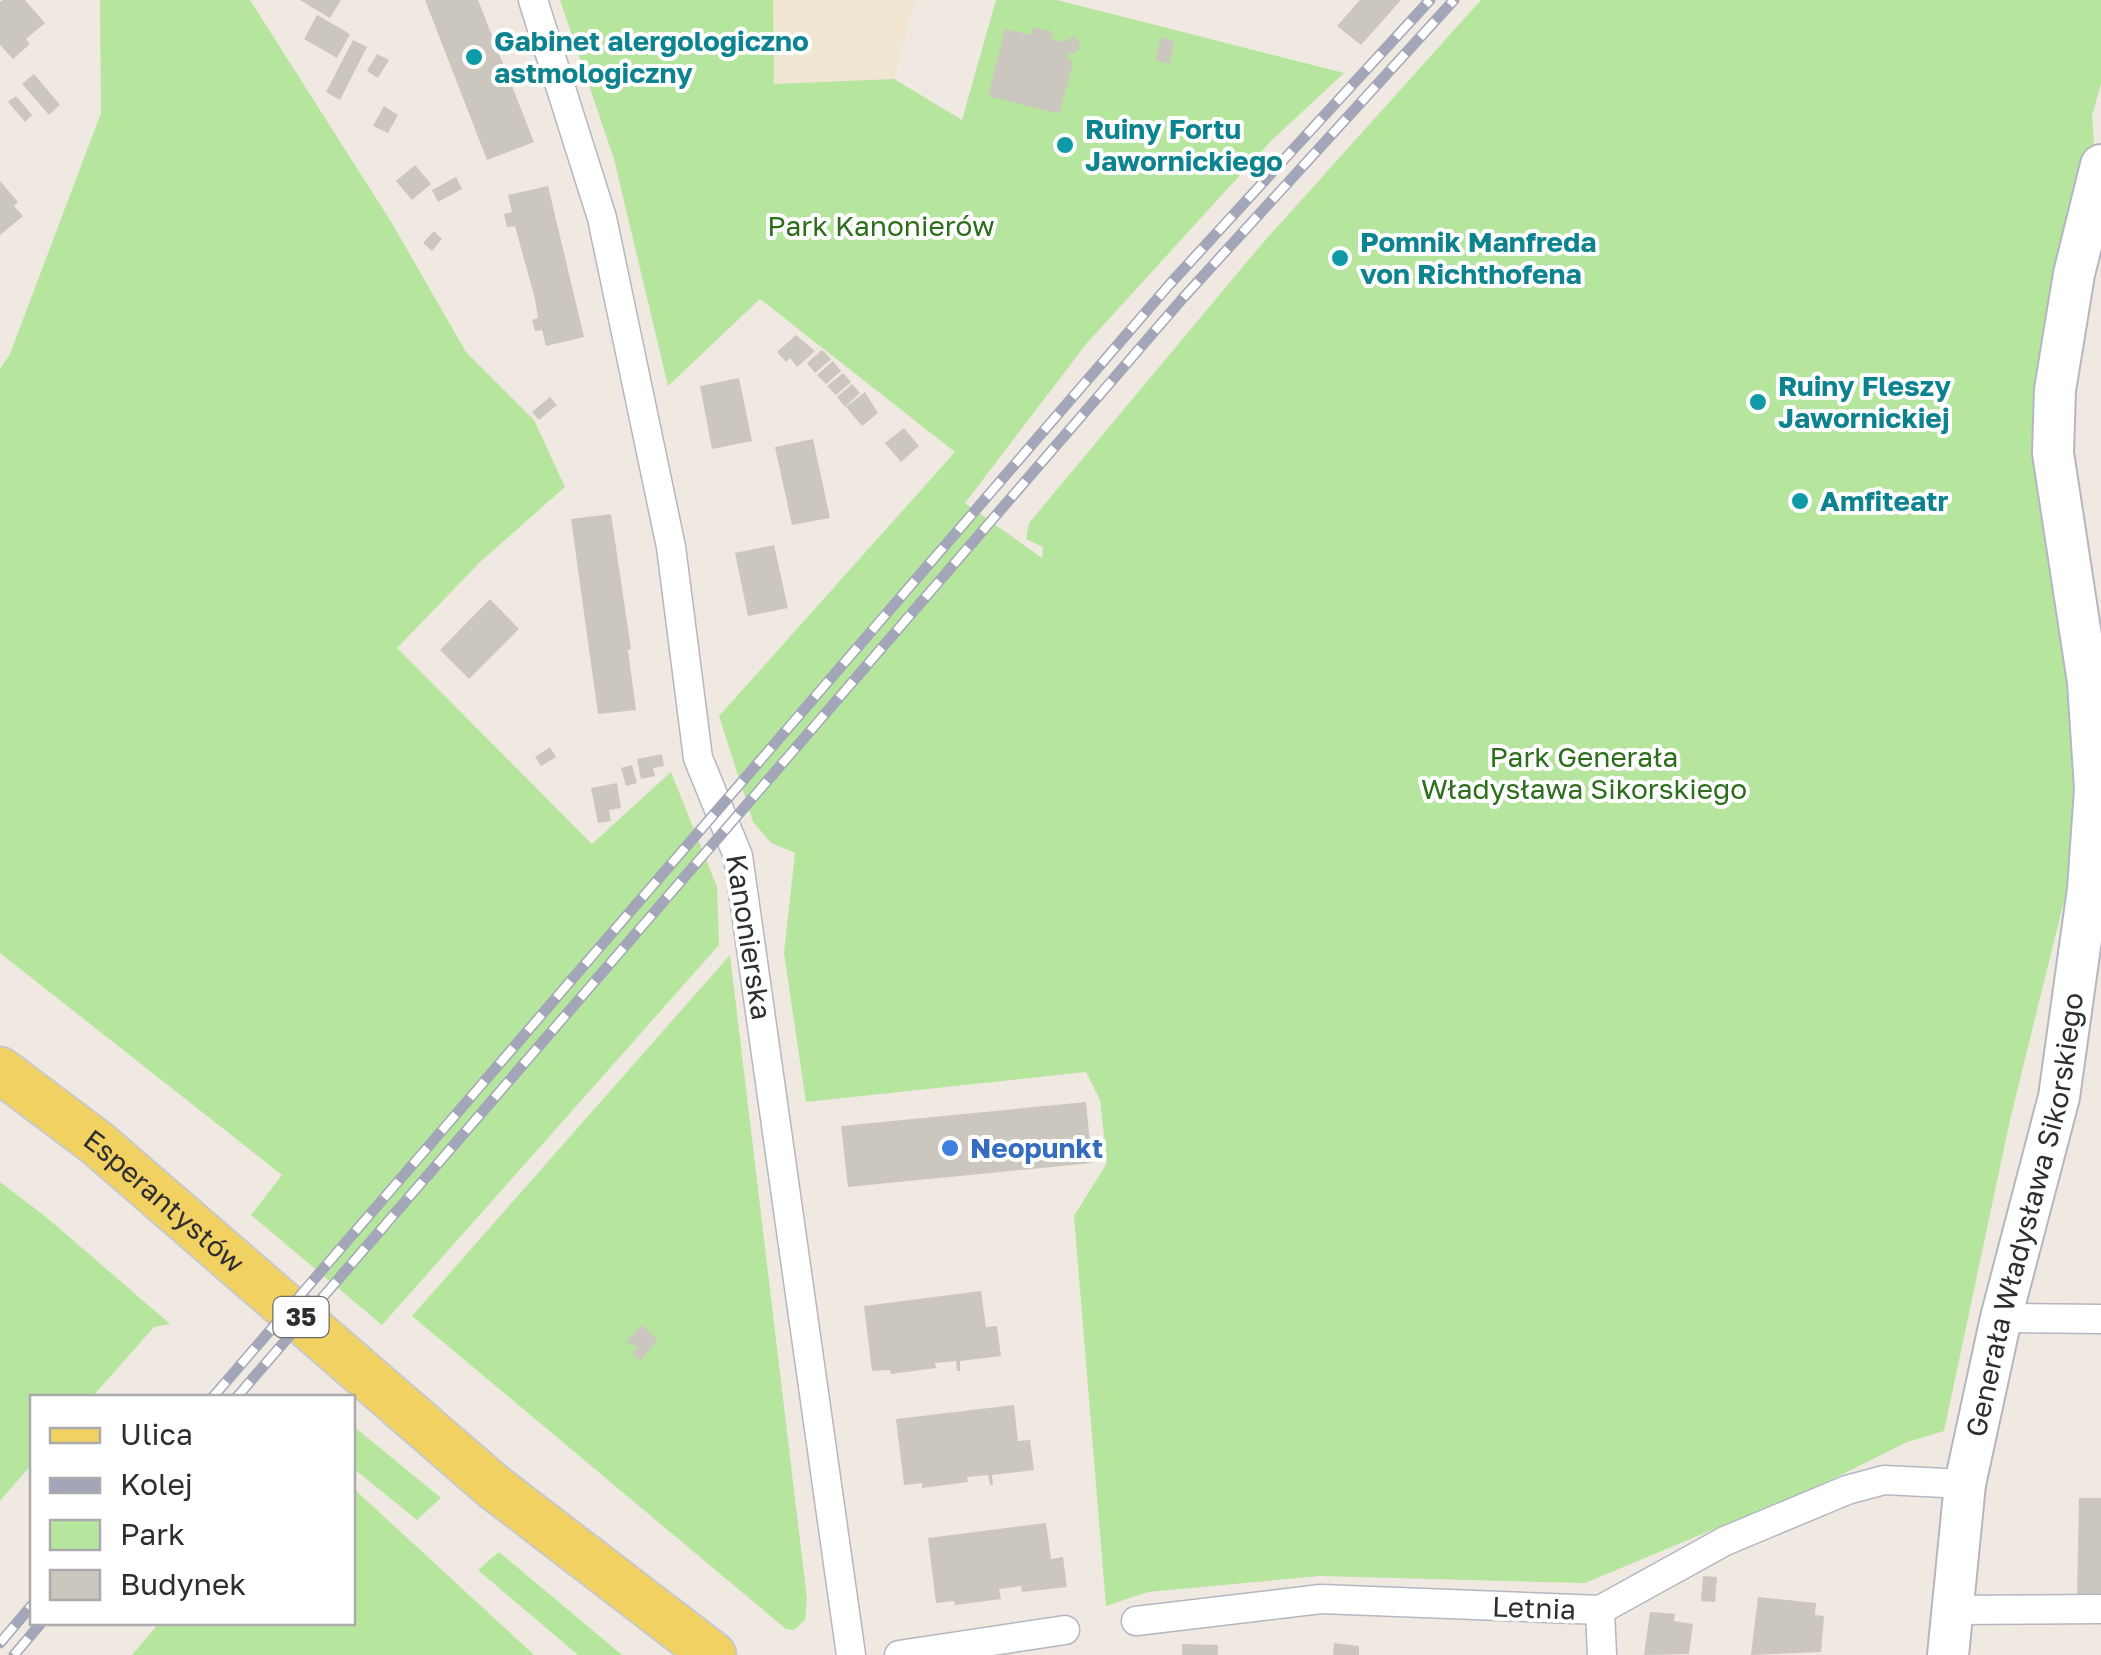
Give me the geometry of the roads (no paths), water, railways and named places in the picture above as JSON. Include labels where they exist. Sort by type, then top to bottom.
[{"type":"main road","name":"Esperantystów","points":[[0,1070],[97,1143],[503,1494],[676,1655]]},
{"type":"main road","name":"Esperantystów","points":[[503,1494],[713,1655]]},
{"type":"street","name":"Kanonierska","points":[[532,0],[602,218],[671,547],[698,754],[738,856],[851,1655]]},
{"type":"street","name":"Generała Władysława Sikorskiego","points":[[1946,1655],[1965,1484],[2001,1318],[2059,1097],[2095,889],[2095,789],[2088,682],[2053,454],[2055,390],[2074,274],[2101,165]]},
{"type":"street","points":[[2001,1318],[2101,1319]]},
{"type":"street","name":"Letnia","points":[[1136,1620],[1321,1599],[1600,1610],[1725,1541],[1848,1490],[1884,1480],[1965,1484]]},
{"type":"street","points":[[1952,1610],[2101,1609]]},
{"type":"street","points":[[1600,1610],[1602,1655]]},
{"type":"street","points":[[899,1655],[1065,1630]]},
{"type":"railway","points":[[215,1395],[1169,285],[1430,0]]},
{"type":"railway","points":[[239,1395],[1183,298],[1454,0]]},
{"type":"railway","points":[[0,1643],[30,1607]]},
{"type":"railway","points":[[14,1655],[39,1625]]},
{"type":"place","name":"Gabinet alergologiczno astmologiczny","points":[[474,57]]},
{"type":"place","name":"Ruiny Fortu Jawornickiego","points":[[1065,145]]},
{"type":"place","name":"Pomnik Manfreda von Richthofena","points":[[1340,258]]},
{"type":"place","name":"Ruiny Fleszy Jawornickiej","points":[[1758,402]]},
{"type":"place","name":"Amfiteatr","points":[[1800,501]]},
{"type":"place","name":"Neopunkt","points":[[950,1148]]},
{"type":"park label","name":"Park Kanonierów","points":[[881,226]]},
{"type":"park label","name":"Park Generała Władysława Sikorskiego","points":[[1584,773]]}]
